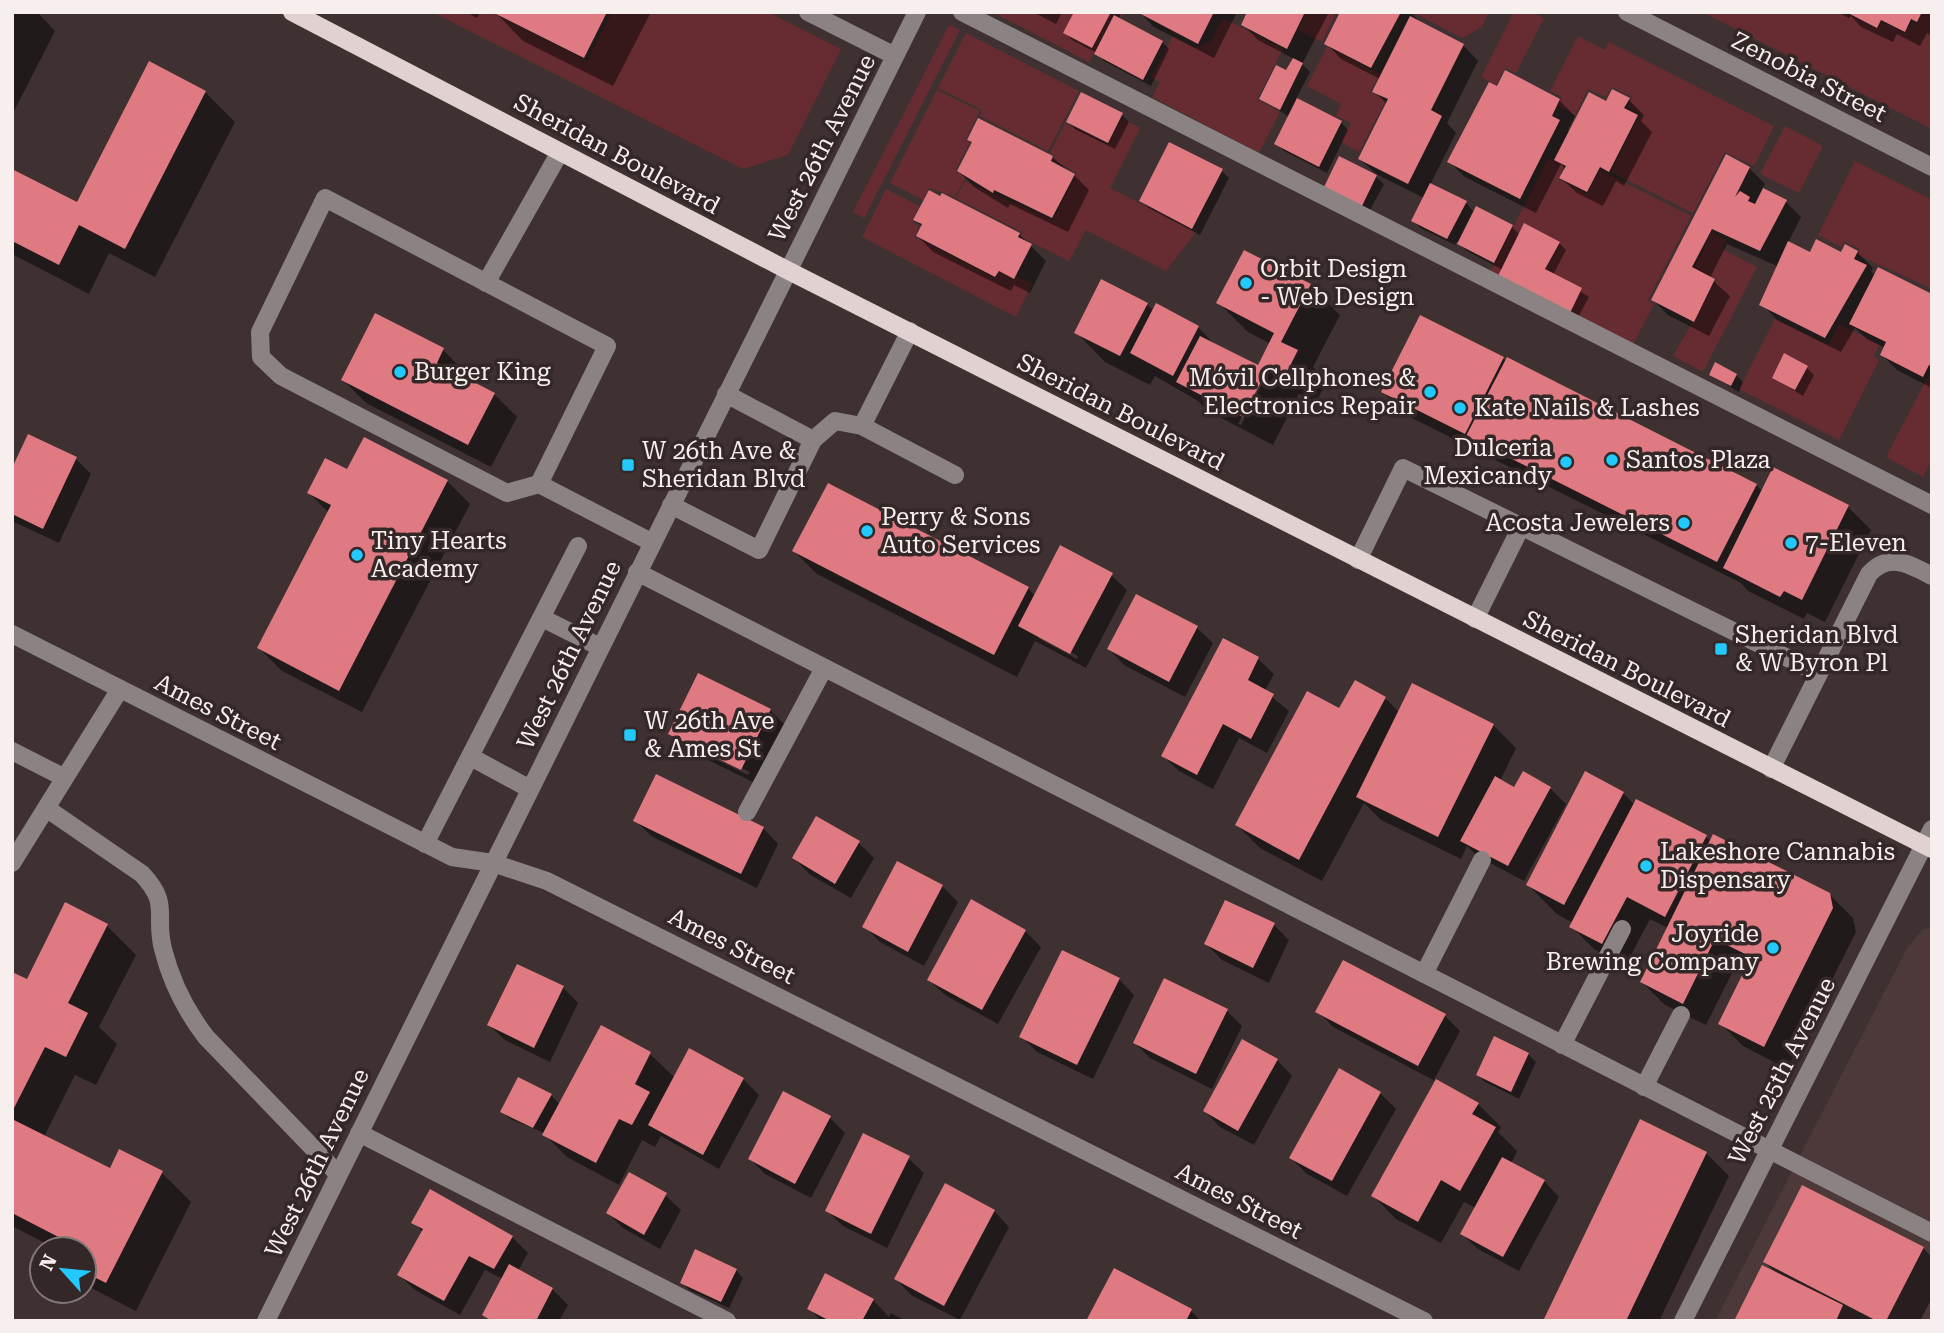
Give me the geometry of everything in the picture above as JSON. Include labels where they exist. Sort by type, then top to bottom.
[{"type":"main road","name":"Sheridan Boulevard","points":[[292,12],[787,270],[1358,560],[1771,769],[1929,841]]},
{"type":"street","points":[[808,12],[895,56]]},
{"type":"street","name":"West 26th Avenue","points":[[266,1321],[917,12]]},
{"type":"street","points":[[962,12],[1932,505]]},
{"type":"street","name":"Zenobia Street","points":[[1627,12],[1932,167]]},
{"type":"street","points":[[486,283],[560,152]]},
{"type":"street","points":[[539,484],[607,346],[325,198],[260,332],[261,357],[281,376],[507,493],[539,484],[653,542]]},
{"type":"street","points":[[862,426],[910,331]]},
{"type":"street","points":[[726,394],[813,440]]},
{"type":"street","points":[[671,505],[759,550],[813,440],[835,421],[862,426],[955,475]]},
{"type":"street","points":[[1358,560],[1403,468],[1818,673]]},
{"type":"street","points":[[1475,619],[1521,527]]},
{"type":"street","points":[[425,844],[578,546]]},
{"type":"street","points":[[1771,769],[1869,575],[1876,567],[1895,561],[1906,562],[1932,576]]},
{"type":"street","points":[[637,572],[1932,1233]]},
{"type":"street","points":[[542,618],[600,647]]},
{"type":"street","name":"Ames Street","points":[[12,634],[452,857],[493,863],[547,881],[1423,1321]]},
{"type":"street","points":[[747,812],[824,668]]},
{"type":"street","points":[[12,863],[120,689]]},
{"type":"street","points":[[12,751],[65,778]]},
{"type":"street","points":[[471,757],[530,789]]},
{"type":"street","points":[[47,808],[142,874],[155,888],[161,901],[159,935],[163,953],[191,1017],[205,1037],[338,1174]]},
{"type":"street","name":"West 25th Avenue","points":[[1683,1321],[1929,841]]},
{"type":"street","points":[[1424,974],[1482,860]]},
{"type":"street","points":[[1562,1045],[1622,929]]},
{"type":"street","points":[[1644,1087],[1681,1015]]},
{"type":"street","points":[[359,1133],[727,1321]]},
{"type":"shaded area","points":[[432,12],[490,12],[587,61],[612,12],[768,12],[841,49],[788,155],[743,169]]},
{"type":"shaded area","points":[[992,12],[1124,12],[1122,17],[1114,13],[1089,62]]},
{"type":"shaded area","points":[[1307,12],[1336,12],[1322,42],[1298,30]]},
{"type":"shaded area","points":[[1412,12],[1489,12],[1482,27],[1462,38]]},
{"type":"shaded area","points":[[1514,12],[1532,12],[1544,18],[1516,73],[1505,68],[1496,85],[1481,77]]},
{"type":"shaded area","points":[[1702,12],[1844,12],[1878,29],[1882,22],[1905,33],[1912,22],[1917,24],[1923,12],[1932,12],[1932,125],[1930,128]]},
{"type":"shaded area","points":[[1223,18],[1283,49],[1257,99],[1280,112],[1259,153],[1152,97],[1160,82],[1151,77],[1173,36],[1195,48],[1210,42]]},
{"type":"shaded area","points":[[949,25],[960,30],[864,218],[853,212]]},
{"type":"shaded area","points":[[966,33],[1079,91],[1048,151],[980,116],[982,110],[938,88]]},
{"type":"shaded area","points":[[1578,36],[1605,50],[1609,42],[1774,126],[1754,166],[1725,152],[1693,213],[1611,172],[1640,114],[1628,107],[1632,97],[1612,87],[1606,97],[1588,89],[1575,115],[1558,106],[1562,97],[1550,91]]},
{"type":"shaded area","points":[[1327,47],[1380,74],[1370,92],[1386,100],[1359,152],[1341,142],[1351,123],[1336,116],[1341,104],[1307,86]]},
{"type":"shaded area","points":[[937,90],[980,111],[965,140],[970,142],[955,171],[966,177],[955,197],[929,188],[923,200],[890,183]]},
{"type":"shaded area","points":[[1122,118],[1140,128],[1110,188],[1196,232],[1166,271],[1086,230],[1069,261],[1021,237],[1022,232],[956,198],[965,181],[1053,220],[1077,173],[1053,160],[1055,156],[1050,153],[1065,123],[1108,145]]},
{"type":"shaded area","points":[[1785,126],[1823,146],[1799,193],[1760,174]]},
{"type":"shaded area","points":[[1548,158],[1564,166],[1558,179],[1587,194],[1600,170],[1691,216],[1648,300],[1654,304],[1631,348],[1489,275]]},
{"type":"shaded area","points":[[1855,161],[1932,200],[1932,289],[1858,255],[1860,249],[1844,242],[1841,247],[1818,235]]},
{"type":"shaded area","points":[[886,189],[919,206],[912,222],[919,226],[915,237],[996,279],[999,272],[1014,280],[1016,276],[1032,284],[1016,317],[862,237]]},
{"type":"shaded area","points":[[1712,232],[1727,240],[1722,249],[1757,267],[1703,372],[1673,356],[1717,279],[1695,267]]},
{"type":"shaded area","points":[[1775,319],[1828,345],[1839,324],[1880,345],[1873,356],[1879,360],[1839,440],[1739,389]]},
{"type":"shaded area","points":[[1932,369],[1932,459],[1923,477],[1886,457]]},
{"type":"shaded area","points":[[1932,928],[1932,1321],[1715,1321],[1907,948],[1923,929]]},
{"type":"building","points":[[492,12],[607,12],[584,58]]},
{"type":"building","points":[[1074,12],[1111,12],[1092,48],[1063,33]]},
{"type":"building","points":[[1137,12],[1214,12],[1198,44]]},
{"type":"building","points":[[1247,12],[1305,12],[1287,49],[1241,25]]},
{"type":"building","points":[[1340,12],[1401,12],[1371,68],[1324,44]]},
{"type":"building","points":[[1846,12],[1922,12],[1917,22],[1911,19],[1905,32],[1881,20],[1877,28]]},
{"type":"building","points":[[1114,15],[1163,41],[1143,80],[1094,54]]},
{"type":"building","points":[[1410,16],[1464,44],[1431,110],[1442,116],[1408,184],[1358,159],[1388,99],[1372,92]]},
{"type":"building","points":[[1293,58],[1303,63],[1280,110],[1259,99],[1276,65],[1286,70]]},
{"type":"building","points":[[149,61],[206,91],[125,249],[79,225],[59,265],[12,241],[12,169],[77,202]]},
{"type":"building","points":[[1505,70],[1560,99],[1552,116],[1560,120],[1520,199],[1447,162],[1489,82],[1497,86]]},
{"type":"building","points":[[1612,89],[1630,98],[1624,108],[1638,115],[1609,172],[1600,167],[1587,192],[1559,178],[1566,166],[1554,160],[1589,92],[1606,101]]},
{"type":"building","points":[[1081,92],[1123,113],[1108,143],[1066,122]]},
{"type":"building","points":[[1297,98],[1342,121],[1319,167],[1274,144]]},
{"type":"building","points":[[978,118],[1053,156],[1051,161],[1075,174],[1052,218],[994,190],[993,193],[957,171],[972,142],[967,140]]},
{"type":"building","points":[[1169,142],[1223,169],[1192,229],[1139,201]]},
{"type":"building","points":[[1726,154],[1750,167],[1735,197],[1740,191],[1750,197],[1748,201],[1755,204],[1763,188],[1787,200],[1760,251],[1712,229],[1692,267],[1715,279],[1694,322],[1651,300]]},
{"type":"building","points":[[1339,156],[1377,175],[1362,206],[1324,187]]},
{"type":"building","points":[[1430,183],[1467,201],[1447,239],[1411,221]]},
{"type":"building","points":[[929,190],[940,196],[942,193],[1020,233],[1018,237],[1032,244],[1014,279],[999,271],[995,277],[916,236],[922,224],[913,220]]},
{"type":"building","points":[[1476,206],[1513,225],[1494,263],[1457,244]]},
{"type":"building","points":[[1524,223],[1560,242],[1545,269],[1582,288],[1570,313],[1498,276]]},
{"type":"building","points":[[1816,239],[1841,252],[1845,244],[1858,251],[1854,259],[1867,265],[1825,338],[1759,305],[1788,241],[1810,252]]},
{"type":"building","points":[[1244,250],[1311,284],[1281,342],[1298,350],[1286,374],[1269,366],[1243,417],[1176,382],[1200,336],[1258,365],[1274,333],[1216,303]]},
{"type":"building","points":[[1878,267],[1932,294],[1932,366],[1929,365],[1923,377],[1880,355],[1886,342],[1849,324]]},
{"type":"building","points":[[1101,279],[1148,303],[1120,356],[1074,333]]},
{"type":"building","points":[[1156,303],[1199,326],[1173,376],[1130,353]]},
{"type":"building","name":"Burger King","points":[[375,313],[444,348],[437,363],[495,393],[468,445],[341,380]]},
{"type":"building","points":[[1420,315],[1504,357],[1465,434],[1381,392]]},
{"type":"building","points":[[1784,353],[1808,366],[1795,390],[1772,378]]},
{"type":"building","name":"Santos Plaza","points":[[1507,357],[1757,484],[1717,562],[1466,436]]},
{"type":"building","points":[[1715,362],[1737,374],[1731,386],[1709,375]]},
{"type":"building","points":[[28,434],[77,457],[43,529],[12,514],[12,468]]},
{"type":"building","points":[[364,437],[448,480],[339,691],[257,648],[331,505],[307,493],[325,458],[347,469]]},
{"type":"building","points":[[1773,467],[1849,505],[1802,600],[1784,591],[1780,597],[1723,568]]},
{"type":"building","points":[[828,483],[1029,587],[994,655],[792,551]]},
{"type":"building","points":[[1060,545],[1113,573],[1070,654],[1018,626]]},
{"type":"building","points":[[1136,594],[1198,626],[1169,682],[1107,649]]},
{"type":"building","points":[[1223,638],[1259,657],[1248,680],[1274,694],[1251,739],[1223,724],[1197,775],[1161,756]]},
{"type":"building","points":[[698,673],[771,709],[741,770],[668,734]]},
{"type":"building","points":[[1355,680],[1386,697],[1299,860],[1235,825],[1307,691],[1339,708]]},
{"type":"building","points":[[1412,683],[1494,724],[1438,837],[1356,797]]},
{"type":"building","points":[[1523,771],[1551,787],[1508,866],[1460,841],[1495,776],[1514,787]]},
{"type":"building","points":[[1585,771],[1624,792],[1564,905],[1526,885]]},
{"type":"building","points":[[656,774],[764,827],[741,874],[633,821]]},
{"type":"building","name":"Lakeshore Cannabis Dispensary","points":[[1636,799],[1707,835],[1665,917],[1627,897],[1602,944],[1569,927]]},
{"type":"building","points":[[816,816],[860,841],[835,884],[792,858]]},
{"type":"building","name":"Joyride Brewing Company","points":[[1713,834],[1830,893],[1833,908],[1764,1047],[1718,1024],[1751,957],[1715,939],[1683,1004],[1640,982]]},
{"type":"building","points":[[897,861],[943,885],[908,952],[862,927]]},
{"type":"building","points":[[971,899],[1026,930],[982,1010],[927,980]]},
{"type":"building","points":[[1225,900],[1275,923],[1253,968],[1204,944]]},
{"type":"building","points":[[65,902],[108,924],[68,1003],[88,1013],[66,1057],[45,1047],[12,1112],[12,972],[27,979]]},
{"type":"building","points":[[1062,950],[1120,978],[1077,1065],[1019,1037]]},
{"type":"building","points":[[1343,960],[1446,1014],[1418,1066],[1315,1012]]},
{"type":"building","points":[[517,964],[564,986],[534,1048],[487,1025]]},
{"type":"building","points":[[1164,978],[1228,1009],[1196,1074],[1133,1043]]},
{"type":"building","points":[[601,1025],[651,1052],[635,1084],[650,1092],[632,1125],[619,1119],[596,1163],[542,1135]]},
{"type":"building","points":[[1494,1036],[1529,1053],[1511,1092],[1476,1075]]},
{"type":"building","points":[[1242,1039],[1278,1059],[1238,1131],[1203,1111]]},
{"type":"building","points":[[689,1048],[744,1078],[703,1155],[648,1125]]},
{"type":"building","points":[[1339,1068],[1381,1092],[1332,1181],[1289,1158]]},
{"type":"building","points":[[518,1077],[552,1094],[533,1128],[500,1112]]},
{"type":"building","points":[[1436,1079],[1479,1103],[1472,1114],[1496,1127],[1460,1191],[1441,1180],[1418,1222],[1371,1196]]},
{"type":"building","points":[[783,1091],[831,1116],[795,1184],[748,1159]]},
{"type":"building","points":[[12,1119],[110,1168],[119,1149],[163,1171],[106,1283],[98,1279],[98,1235],[55,1235],[12,1213]]},
{"type":"building","points":[[1640,1119],[1707,1152],[1626,1321],[1547,1321],[1544,1319]]},
{"type":"building","points":[[863,1133],[910,1156],[871,1234],[825,1211]]},
{"type":"building","points":[[1502,1157],[1545,1180],[1503,1257],[1460,1234]]},
{"type":"building","points":[[629,1172],[667,1193],[644,1235],[606,1213]]},
{"type":"building","points":[[945,1183],[995,1210],[944,1306],[894,1279]]},
{"type":"building","points":[[1802,1185],[1924,1247],[1886,1321],[1877,1321],[1763,1262]]},
{"type":"building","points":[[430,1189],[513,1236],[494,1269],[469,1256],[444,1301],[397,1275],[423,1229],[411,1223]]},
{"type":"building","points":[[695,1249],[737,1269],[721,1302],[680,1283]]},
{"type":"building","points":[[509,1264],[553,1288],[536,1321],[492,1321],[482,1315]]},
{"type":"building","points":[[1762,1265],[1843,1305],[1836,1321],[1734,1321]]},
{"type":"building","points":[[1114,1268],[1192,1309],[1186,1321],[1086,1321]]},
{"type":"building","points":[[825,1273],[874,1299],[862,1321],[830,1321],[807,1309]]},
{"type":"place","name":"Orbit Design - Web Design","points":[[1246,283]]},
{"type":"place","name":"Burger King","points":[[400,372]]},
{"type":"place","name":"Móvil Cellphones & Electronics Repair","points":[[1430,392]]},
{"type":"place","name":"Kate Nails & Lashes","points":[[1460,408]]},
{"type":"place","name":"Santos Plaza","points":[[1612,460]]},
{"type":"place","name":"Dulceria Mexicandy","points":[[1566,462]]},
{"type":"place","name":"W 26th Ave & Sheridan Blvd","points":[[628,465]]},
{"type":"place","name":"Acosta Jewelers","points":[[1684,523]]},
{"type":"place","name":"Perry & Sons Auto Services","points":[[867,531]]},
{"type":"place","name":"7-Eleven","points":[[1791,543]]},
{"type":"place","name":"Tiny Hearts Academy","points":[[357,555]]},
{"type":"place","name":"Sheridan Blvd & W Byron Pl","points":[[1721,649]]},
{"type":"place","name":"W 26th Ave & Ames St","points":[[630,735]]},
{"type":"place","name":"Lakeshore Cannabis Dispensary","points":[[1646,866]]},
{"type":"place","name":"Joyride Brewing Company","points":[[1773,948]]}]
